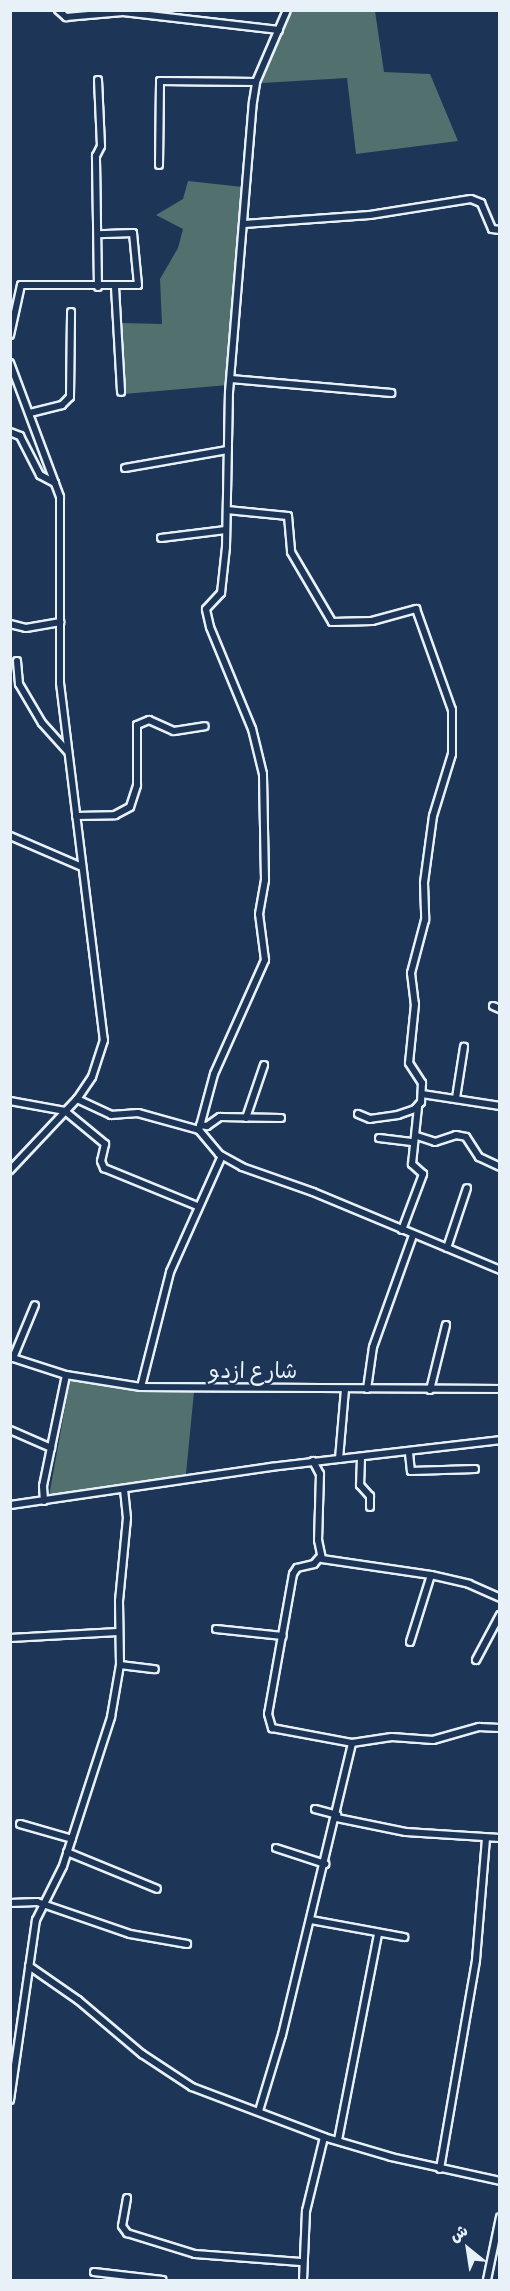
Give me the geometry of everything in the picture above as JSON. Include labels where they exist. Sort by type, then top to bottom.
[{"type":"street","points":[[58,10],[66,17],[123,12],[279,30]]},
{"type":"street","points":[[199,1128],[214,1074],[265,960],[259,914],[265,880],[263,774],[252,729],[207,616],[208,604],[220,593],[226,530],[231,379],[256,82],[287,10]]},
{"type":"street","points":[[98,80],[98,287]]},
{"type":"street","points":[[159,165],[160,81],[256,82]]},
{"type":"street","points":[[244,224],[370,216],[471,199],[481,203],[492,229],[500,230]]},
{"type":"street","points":[[10,335],[21,285],[115,287],[139,283],[134,235],[98,234]]},
{"type":"street","points":[[115,287],[121,392]]},
{"type":"street","points":[[30,413],[62,405],[70,397],[71,312]]},
{"type":"street","points":[[10,363],[55,483],[62,523],[60,683],[104,1040],[92,1077],[77,1099],[10,1170]]},
{"type":"street","points":[[231,379],[391,393]]},
{"type":"street","points":[[10,432],[20,436],[40,475],[55,483]]},
{"type":"street","points":[[125,468],[227,450]]},
{"type":"street","points":[[227,510],[288,516],[291,552],[332,622],[372,621],[416,609],[441,676],[454,725],[452,754],[433,816],[424,883],[425,920],[411,973],[415,1004],[409,1063],[410,1070],[420,1078],[422,1094],[418,1107],[412,1164],[423,1174],[402,1230]]},
{"type":"street","points":[[161,538],[226,530]]},
{"type":"street","points":[[10,624],[26,628],[60,622]]},
{"type":"street","points":[[17,661],[19,684],[42,723],[67,752]]},
{"type":"street","points":[[10,685],[19,684]]},
{"type":"street","points":[[76,816],[115,816],[130,807],[137,785],[137,725],[149,720],[174,731],[205,726]]},
{"type":"street","points":[[10,836],[82,867]]},
{"type":"street","points":[[456,1098],[465,1047]]},
{"type":"street","points":[[246,1118],[264,1065]]},
{"type":"street","points":[[422,1094],[500,1106]]},
{"type":"street","points":[[77,1099],[111,1115],[138,1113],[199,1128],[207,1126],[220,1117],[281,1118]]},
{"type":"street","points":[[10,1101],[65,1111],[105,1144],[101,1161],[104,1168],[197,1206]]},
{"type":"street","points":[[358,1114],[381,1118],[418,1107]]},
{"type":"street","points":[[199,1128],[222,1156],[500,1270]]},
{"type":"street","points":[[379,1138],[435,1142],[456,1135],[466,1137],[479,1158],[500,1167]]},
{"type":"street","points":[[141,1388],[170,1272],[197,1206],[222,1156]]},
{"type":"street","points":[[447,1248],[467,1188]]},
{"type":"street","points":[[367,1389],[373,1347],[413,1235]]},
{"type":"street","points":[[12,1357],[35,1305]]},
{"type":"street","points":[[430,1390],[446,1325]]},
{"type":"street","name":"شارع ازدو","points":[[12,1357],[66,1375],[141,1388],[500,1389]]},
{"type":"street","points":[[44,1501],[51,1448],[66,1375]]},
{"type":"street","points":[[339,1459],[345,1389]]},
{"type":"street","points":[[10,1430],[51,1448]]},
{"type":"street","points":[[10,1505],[124,1491],[313,1461],[409,1453],[500,1440]]},
{"type":"street","points":[[409,1453],[411,1471],[475,1468]]},
{"type":"street","points":[[361,1458],[360,1485],[370,1497],[370,1507]]},
{"type":"street","points":[[313,1461],[320,1474],[320,1557],[314,1564],[295,1570],[269,1726],[352,1743],[392,1737],[433,1740],[479,1727],[500,1728]]},
{"type":"street","points":[[10,2100],[29,1966],[41,1904],[72,1839],[111,1717],[120,1665],[118,1632],[127,1518],[124,1491]]},
{"type":"street","points":[[320,1557],[330,1562],[431,1575],[469,1584],[500,1598]]},
{"type":"street","points":[[410,1642],[431,1575]]},
{"type":"street","points":[[476,1660],[500,1615]]},
{"type":"street","points":[[216,1629],[283,1636]]},
{"type":"street","points":[[10,1638],[118,1632]]},
{"type":"street","points":[[120,1665],[155,1669]]},
{"type":"street","points":[[259,2111],[325,1864],[352,1743]]},
{"type":"street","points":[[315,1809],[406,1832],[500,1838]]},
{"type":"street","points":[[20,1824],[72,1839]]},
{"type":"street","points":[[440,2169],[476,1960],[486,1838]]},
{"type":"street","points":[[276,1848],[325,1864]]},
{"type":"street","points":[[67,1852],[157,1889]]},
{"type":"street","points":[[10,1903],[33,1901],[130,1934],[187,1944]]},
{"type":"street","points":[[310,1920],[404,1937]]},
{"type":"street","points":[[338,2140],[378,1934]]},
{"type":"street","points":[[29,1966],[177,2078],[324,2137],[440,2169],[500,2181]]},
{"type":"street","points":[[303,2280],[301,2262],[306,2211],[324,2137]]},
{"type":"street","points":[[127,2198],[122,2226],[127,2234],[195,2254],[301,2262]]},
{"type":"street","points":[[487,2280],[500,2217]]},
{"type":"street","points":[[94,2272],[163,2280]]},
{"type":"green space","points":[[291,10],[375,11],[384,72],[430,74],[458,141],[356,154],[347,78],[262,83]]},
{"type":"green space","points":[[188,181],[243,187],[228,385],[124,394],[122,323],[162,324],[160,279],[178,248],[183,229],[156,215],[183,199]]},
{"type":"green space","points":[[70,1380],[141,1392],[194,1392],[186,1474],[49,1496]]}]
